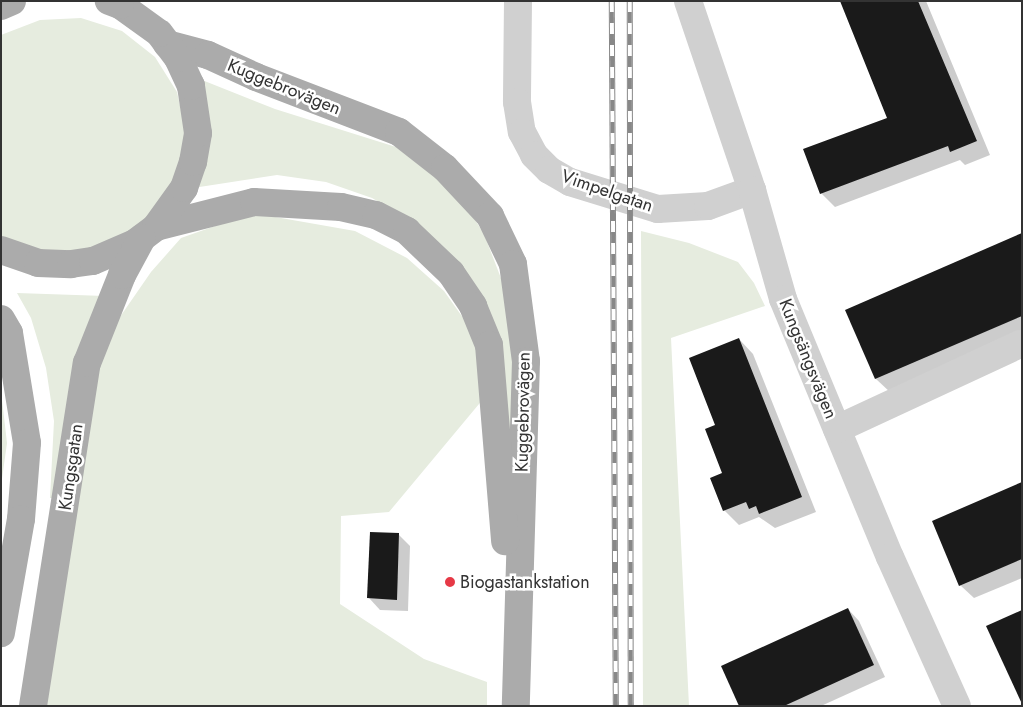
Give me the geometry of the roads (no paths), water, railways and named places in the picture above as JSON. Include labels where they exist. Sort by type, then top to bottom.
[{"type":"main road","points":[[1,6],[12,1]]},
{"type":"main road","points":[[109,1],[120,5],[163,38]]},
{"type":"main road","points":[[1,250],[38,262],[71,264],[118,252],[149,232],[184,188],[194,162],[198,133],[191,86],[163,38],[146,1]]},
{"type":"main road","name":"Kuggebrovägen","points":[[163,38],[208,55],[256,77],[398,132],[445,168],[490,216],[513,264],[526,361],[516,706]]},
{"type":"main road","name":"Kuggebrovägen","points":[[149,232],[254,202],[341,207],[376,215],[407,231],[451,273],[474,306],[489,345],[516,657]]},
{"type":"main road","name":"Kungsgatan","points":[[33,706],[87,363],[122,276],[149,232]]},
{"type":"main road","points":[[1,319],[8,333],[27,443],[21,519],[1,632]]},
{"type":"street","name":"Vimpelgatan","points":[[518,1],[517,102],[522,132],[534,155],[550,170],[570,182],[658,209],[708,206],[752,190]]},
{"type":"street","name":"Kungsängsvägen","points":[[688,1],[752,190],[783,300],[957,706]]},
{"type":"street","points":[[837,429],[1020,344]]},
{"type":"railway","points":[[612,1],[616,706]]},
{"type":"railway","points":[[630,1],[631,706]]},
{"type":"place","name":"Biogastankstation","points":[[450,582]]}]
